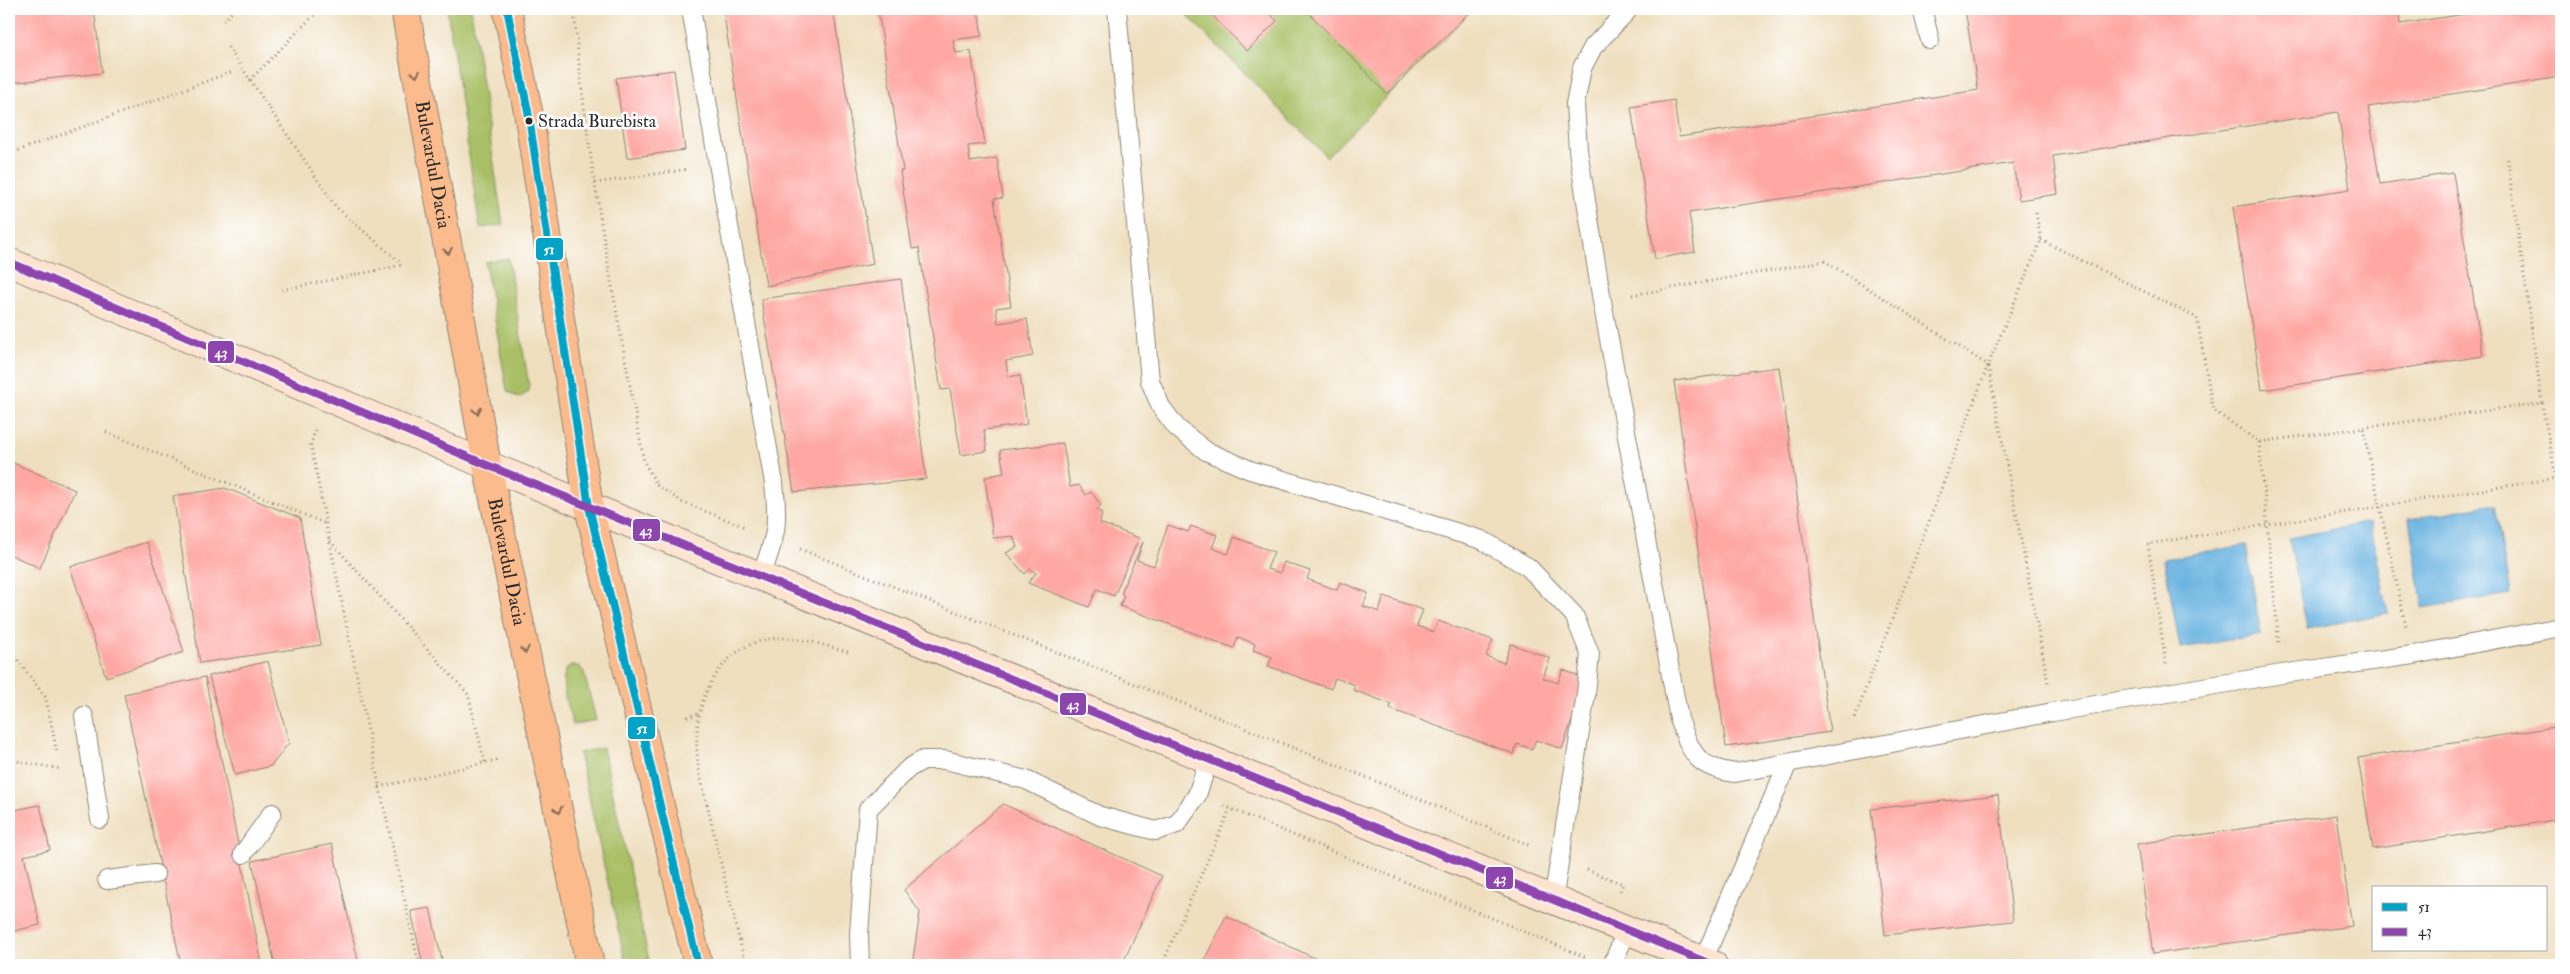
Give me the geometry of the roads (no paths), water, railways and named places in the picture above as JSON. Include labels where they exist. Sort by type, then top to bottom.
[{"type":"main road","name":"Bulevardul Dacia","points":[[405,9],[487,466],[590,965]]},
{"type":"main road","points":[[507,9],[528,111],[589,507],[698,965]]},
{"type":"main road","points":[[9,262],[487,466],[1708,963]]},
{"type":"lane","points":[[691,9],[774,483],[778,518],[775,539],[761,576]]},
{"type":"lane","points":[[1117,9],[1150,381],[1161,407],[1177,428],[1206,451],[1250,470],[1482,540],[1528,567],[1556,594],[1574,615],[1590,654],[1586,694],[1553,901]]},
{"type":"lane","points":[[1629,9],[1592,47],[1582,68],[1575,104],[1578,150],[1602,301],[1679,719],[1687,741],[1700,762],[1713,770],[1735,773],[2053,712],[2282,674],[2413,655],[2561,627]]},
{"type":"lane","points":[[1922,9],[1930,40]]},
{"type":"lane","points":[[84,716],[100,819]]},
{"type":"lane","points":[[860,965],[859,934],[868,809],[909,768],[923,760],[945,760],[1026,780],[1100,816],[1156,831],[1177,824],[1197,795],[1209,759]]},
{"type":"lane","points":[[1708,963],[1788,762]]},
{"type":"lane","points":[[243,854],[272,813]]},
{"type":"lane","points":[[107,880],[155,874]]},
{"type":"lane","points":[[1612,965],[1617,926]]},
{"type":"water","points":[[2495,504],[2510,594],[2423,608],[2409,519]]},
{"type":"water","points":[[2370,522],[2388,613],[2307,629],[2289,538]]},
{"type":"water","points":[[2246,545],[2261,635],[2180,648],[2164,559]]},
{"type":"place","name":"Strada Burebista","points":[[529,121]]}]
